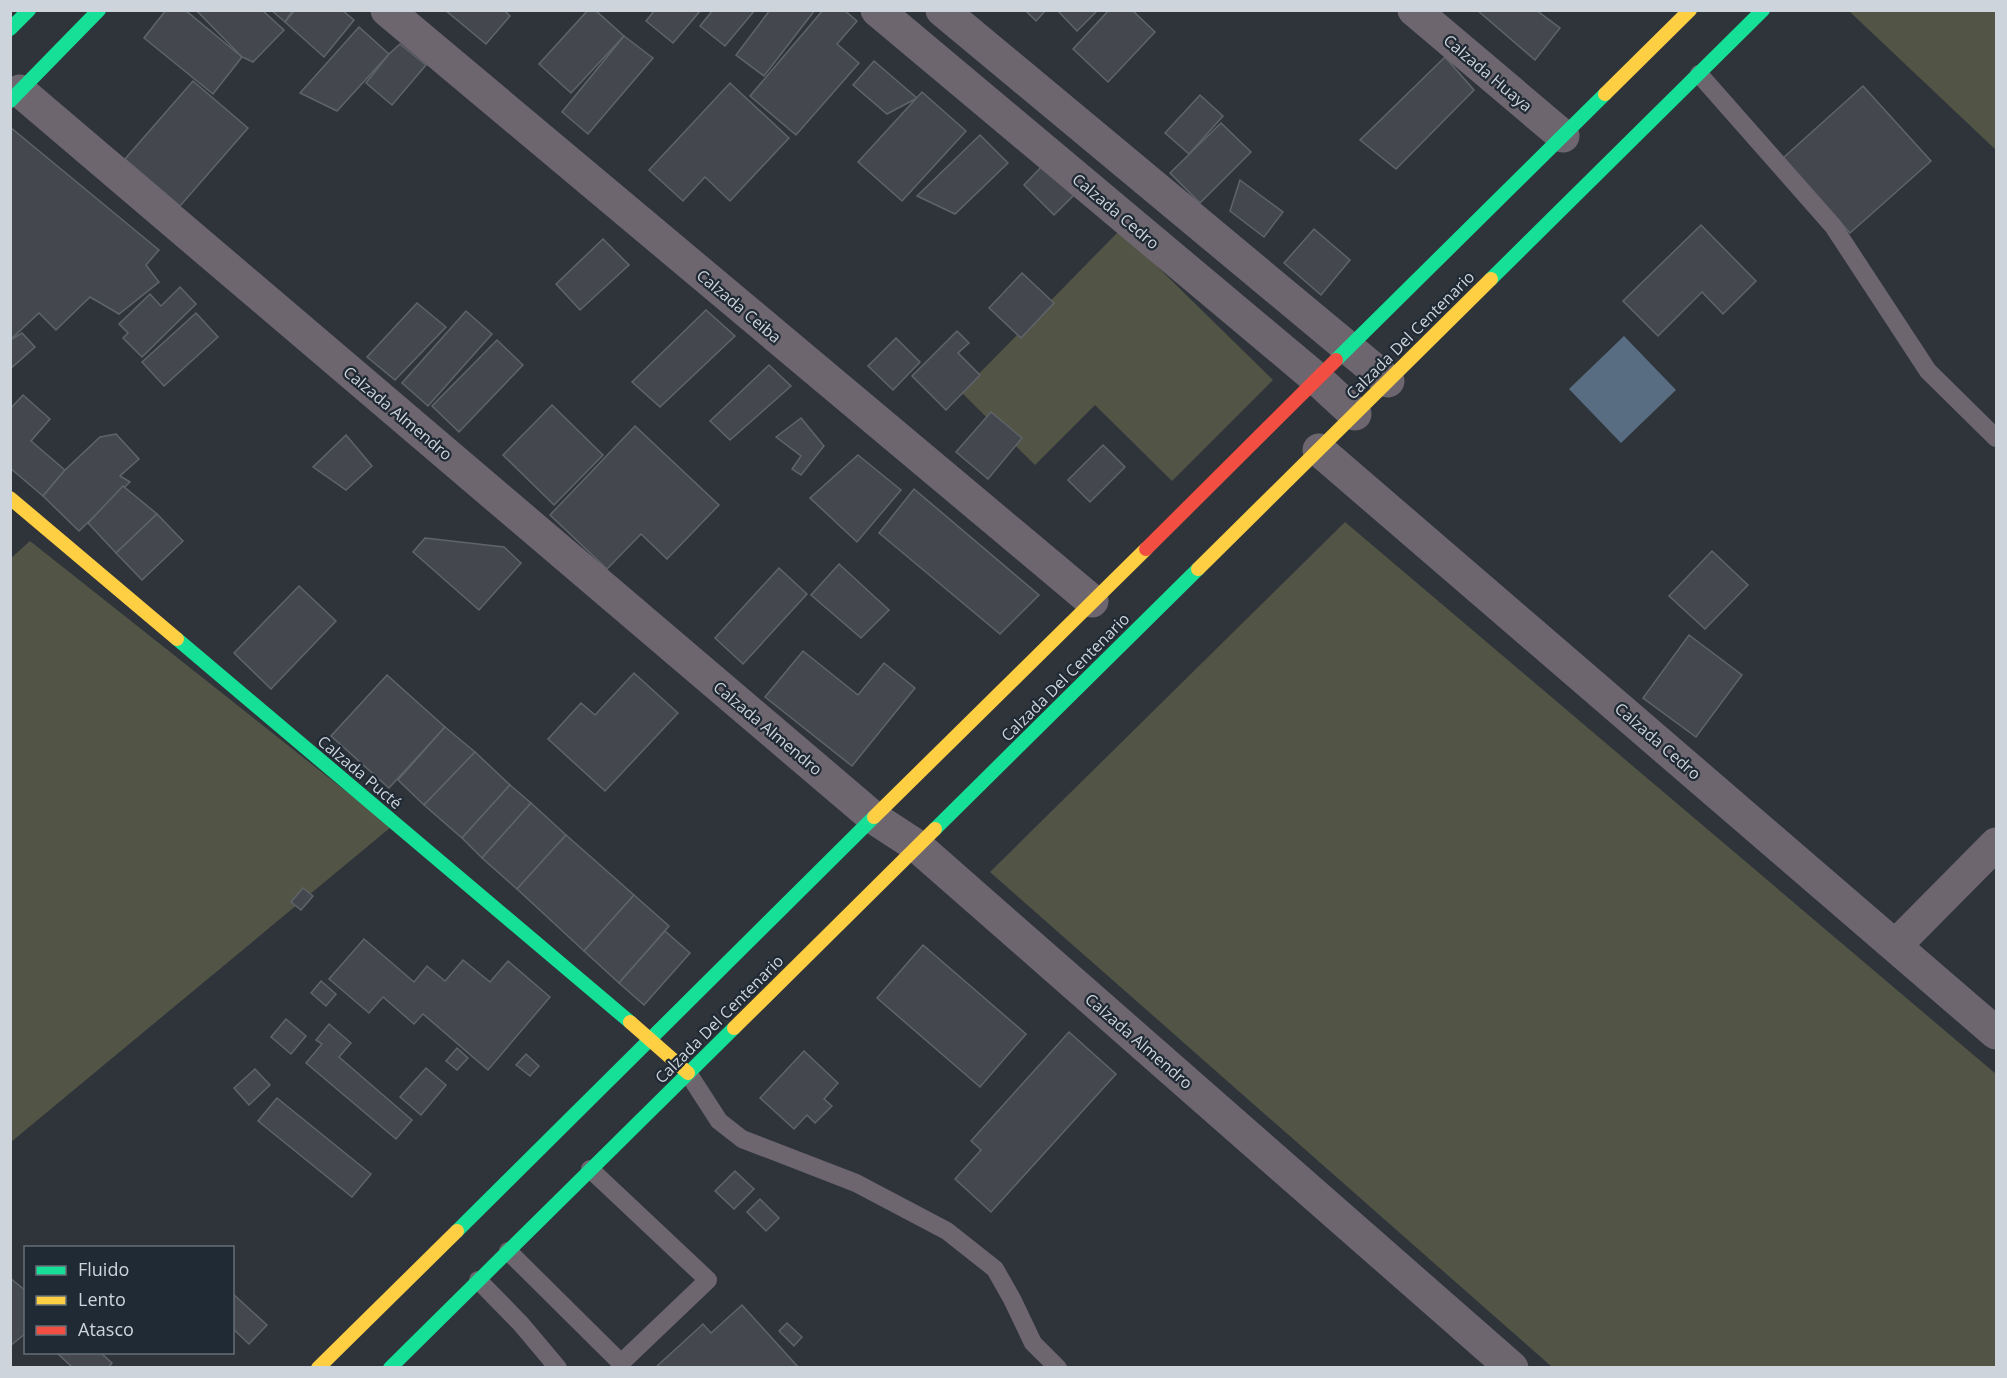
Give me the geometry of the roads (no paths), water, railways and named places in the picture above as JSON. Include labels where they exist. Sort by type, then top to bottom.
[{"type":"main road","points":[[10,29],[29,10]]},
{"type":"main road","points":[[15,96],[99,10]]},
{"type":"main road","name":"Calzada Del Centenario","points":[[318,1368],[1690,10]]},
{"type":"main road","name":"Calzada Del Centenario","points":[[390,1368],[1763,10]]},
{"type":"main road","name":"Calzada Pucté","points":[[10,498],[688,1073]]},
{"type":"street","name":"Calzada Ceiba","points":[[387,10],[1092,601]]},
{"type":"street","name":"Calzada Cedro","points":[[877,10],[1317,379],[1355,414]]},
{"type":"street","points":[[942,10],[1388,381]]},
{"type":"street","name":"Calzada Huaya","points":[[1414,10],[1563,136]]},
{"type":"street","name":"Calzada Almendro","points":[[15,96],[874,818],[917,846],[1512,1368]]},
{"type":"street","name":"Calzada Cedro","points":[[1319,450],[1996,1033]]},
{"type":"street","points":[[1896,945],[1996,844]]},
{"type":"lane","points":[[1699,74],[1833,226],[1928,370],[1996,438]]},
{"type":"lane","points":[[688,1073],[719,1120],[742,1139],[856,1183],[947,1231],[995,1269],[1033,1343],[1058,1368]]},
{"type":"lane","points":[[508,1251],[621,1363],[708,1280],[590,1169]]},
{"type":"lane","points":[[478,1280],[521,1324],[558,1368]]},
{"type":"water","points":[[1624,336],[1676,390],[1621,443],[1569,389]]}]
